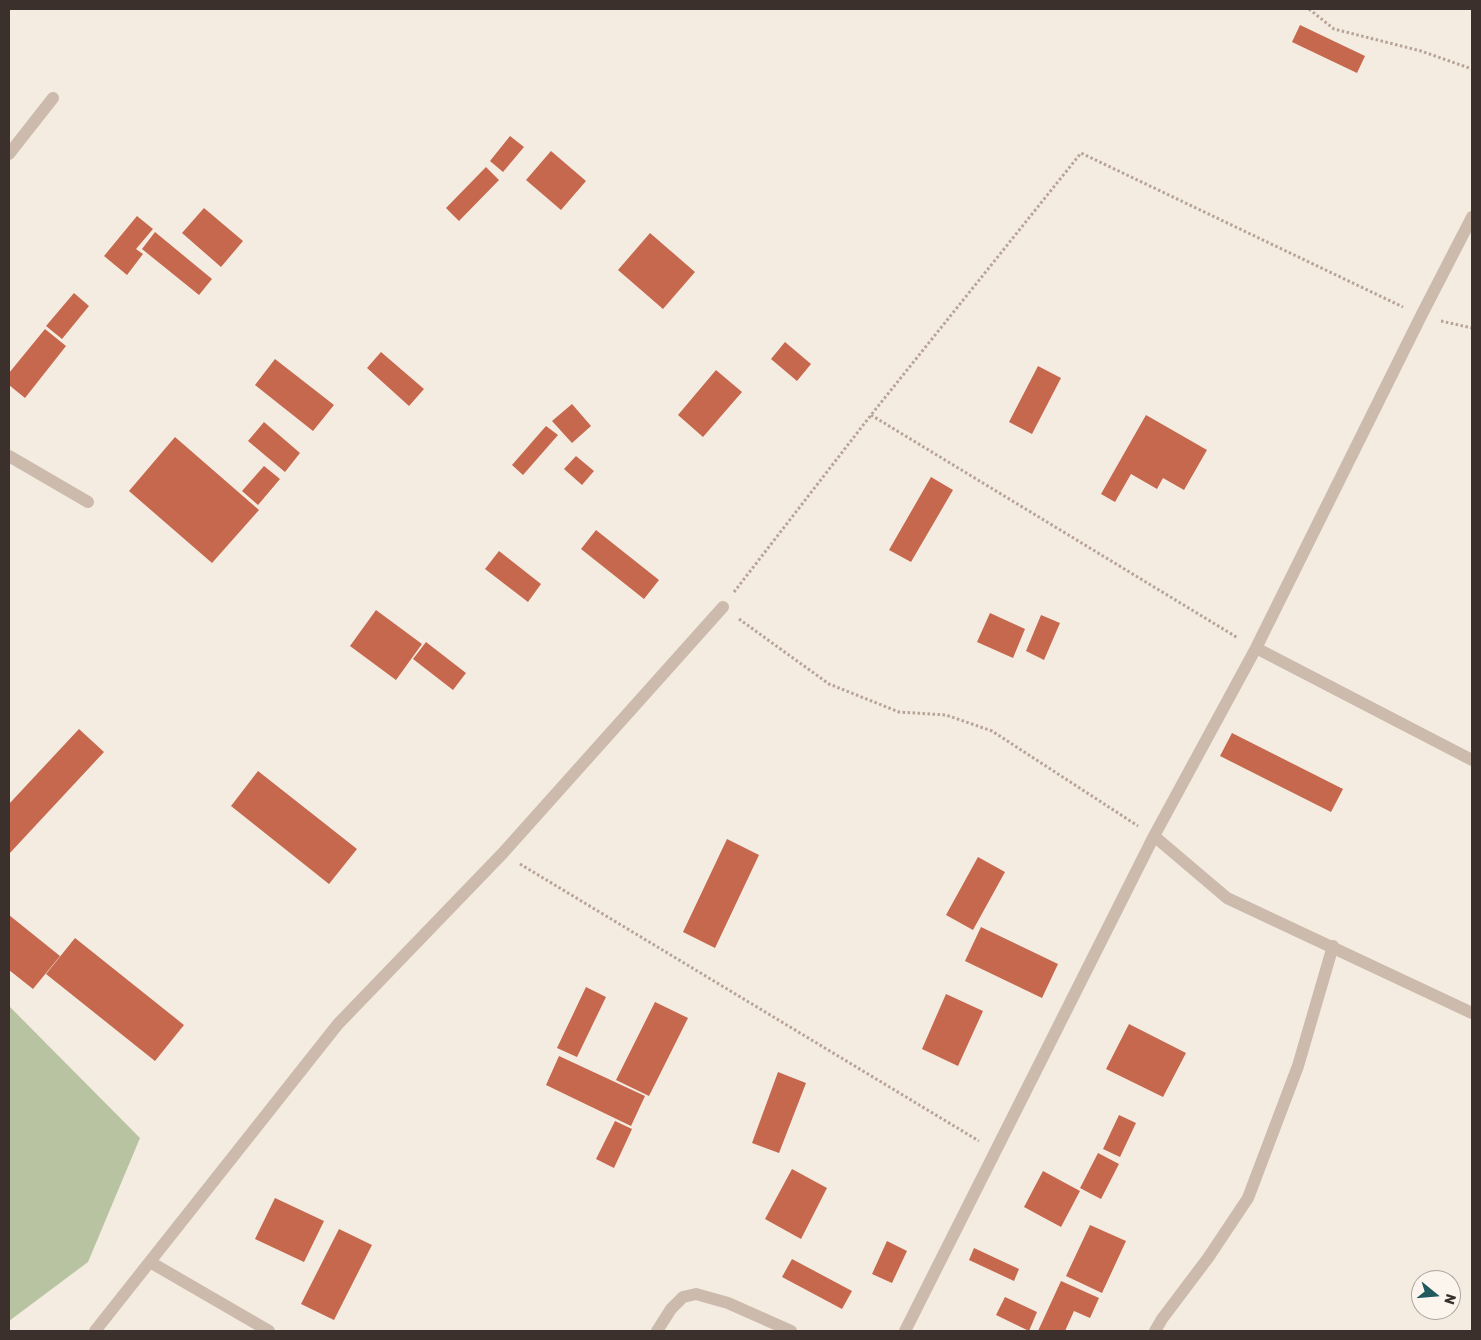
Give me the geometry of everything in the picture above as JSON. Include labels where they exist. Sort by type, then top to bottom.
[{"type":"street","points":[[9,154],[53,98]]},
{"type":"street","points":[[905,1331],[1154,836],[1256,648],[1421,316],[1472,218]]},
{"type":"street","points":[[9,456],[88,502]]},
{"type":"street","points":[[95,1331],[338,1024],[502,854],[723,607]]},
{"type":"street","points":[[1256,648],[1472,760]]},
{"type":"street","points":[[1154,836],[1227,898],[1333,946],[1472,1013]]},
{"type":"street","points":[[1155,1331],[1162,1318],[1208,1258],[1248,1198],[1298,1066],[1333,946]]},
{"type":"street","points":[[150,1262],[269,1331]]},
{"type":"street","points":[[657,1331],[671,1309],[683,1296],[696,1294],[728,1303],[792,1331]]},
{"type":"path","points":[[1309,9],[1334,29],[1421,51],[1472,69]]},
{"type":"path","points":[[1154,836],[992,731],[946,715],[899,712],[829,684],[723,607],[871,415],[1081,153],[1421,316],[1472,328]]},
{"type":"path","points":[[871,415],[1256,648]]},
{"type":"path","points":[[502,854],[995,1151]]},
{"type":"green space","points":[[9,1006],[140,1138],[88,1262],[9,1321]]},
{"type":"building","points":[[1300,25],[1365,56],[1357,73],[1292,42]]},
{"type":"building","points":[[510,136],[524,147],[503,172],[490,161]]},
{"type":"building","points":[[551,151],[586,181],[561,210],[526,180]]},
{"type":"building","points":[[486,167],[499,180],[459,221],[446,208]]},
{"type":"building","points":[[204,208],[243,241],[221,267],[182,233]]},
{"type":"building","points":[[137,216],[153,229],[136,249],[143,254],[127,275],[104,256]]},
{"type":"building","points":[[155,232],[212,279],[199,295],[142,249]]},
{"type":"building","points":[[650,233],[695,272],[663,309],[618,270]]},
{"type":"building","points":[[74,293],[89,306],[62,339],[46,326]]},
{"type":"building","points":[[45,329],[66,346],[25,398],[9,385],[9,373]]},
{"type":"building","points":[[785,342],[811,364],[797,381],[771,359]]},
{"type":"building","points":[[381,352],[424,389],[409,406],[367,368]]},
{"type":"building","points":[[275,359],[334,405],[313,431],[255,385]]},
{"type":"building","points":[[1038,366],[1061,378],[1032,434],[1009,422]]},
{"type":"building","points":[[716,370],[742,392],[703,437],[678,415]]},
{"type":"building","points":[[572,404],[591,426],[572,443],[552,421]]},
{"type":"building","points":[[1146,415],[1207,450],[1184,490],[1163,478],[1157,489],[1131,474],[1115,502],[1101,494]]},
{"type":"building","points":[[264,422],[300,453],[285,472],[248,441]]},
{"type":"building","points":[[546,426],[558,435],[523,475],[512,465]]},
{"type":"building","points":[[175,437],[259,510],[212,563],[129,491]]},
{"type":"building","points":[[576,456],[594,471],[582,485],[564,469]]},
{"type":"building","points":[[264,466],[280,479],[258,505],[242,491]]},
{"type":"building","points":[[931,477],[953,490],[911,562],[889,550]]},
{"type":"building","points":[[596,530],[659,580],[644,599],[581,549]]},
{"type":"building","points":[[499,551],[541,584],[528,602],[485,569]]},
{"type":"building","points":[[376,610],[422,644],[396,680],[350,646]]},
{"type":"building","points":[[990,613],[1025,629],[1013,658],[977,642]]},
{"type":"building","points":[[1041,615],[1060,623],[1044,660],[1026,651]]},
{"type":"building","points":[[426,642],[466,673],[453,690],[413,659]]},
{"type":"building","points":[[79,729],[104,752],[9,854],[9,804]]},
{"type":"building","points":[[1232,733],[1343,789],[1331,812],[1220,756]]},
{"type":"building","points":[[258,771],[357,849],[329,884],[231,806]]},
{"type":"building","points":[[727,839],[759,855],[715,948],[683,932]]},
{"type":"building","points":[[978,857],[1005,872],[973,930],[946,915]]},
{"type":"building","points":[[9,915],[60,956],[33,989],[9,970]]},
{"type":"building","points":[[981,927],[1058,964],[1042,998],[965,961]]},
{"type":"building","points":[[75,938],[184,1025],[155,1061],[46,974]]},
{"type":"building","points":[[586,987],[606,997],[577,1057],[557,1048]]},
{"type":"building","points":[[946,994],[983,1011],[958,1066],[922,1049]]},
{"type":"building","points":[[655,1002],[688,1018],[649,1096],[616,1080]]},
{"type":"building","points":[[1129,1024],[1186,1053],[1163,1097],[1106,1069]]},
{"type":"building","points":[[559,1056],[645,1096],[631,1126],[546,1085]]},
{"type":"building","points":[[778,1072],[806,1083],[779,1153],[752,1143]]},
{"type":"building","points":[[1119,1115],[1136,1123],[1120,1157],[1103,1149]]},
{"type":"building","points":[[615,1121],[632,1129],[614,1168],[596,1159]]},
{"type":"building","points":[[1098,1153],[1119,1164],[1101,1199],[1080,1188]]},
{"type":"building","points":[[792,1169],[827,1188],[801,1239],[765,1219]]},
{"type":"building","points":[[1043,1171],[1080,1191],[1061,1227],[1024,1207]]},
{"type":"building","points":[[275,1198],[324,1221],[304,1262],[255,1239]]},
{"type":"building","points":[[1090,1225],[1126,1241],[1102,1293],[1066,1276]]},
{"type":"building","points":[[339,1229],[372,1245],[334,1320],[301,1304]]},
{"type":"building","points":[[887,1241],[907,1251],[892,1283],[872,1274]]},
{"type":"building","points":[[974,1248],[1019,1269],[1014,1281],[969,1260]]},
{"type":"building","points":[[792,1259],[852,1291],[842,1309],[782,1277]]},
{"type":"building","points":[[1061,1281],[1099,1298],[1090,1318],[1074,1311],[1065,1331],[1038,1331]]},
{"type":"building","points":[[1005,1297],[1037,1312],[1029,1331],[996,1315]]}]
